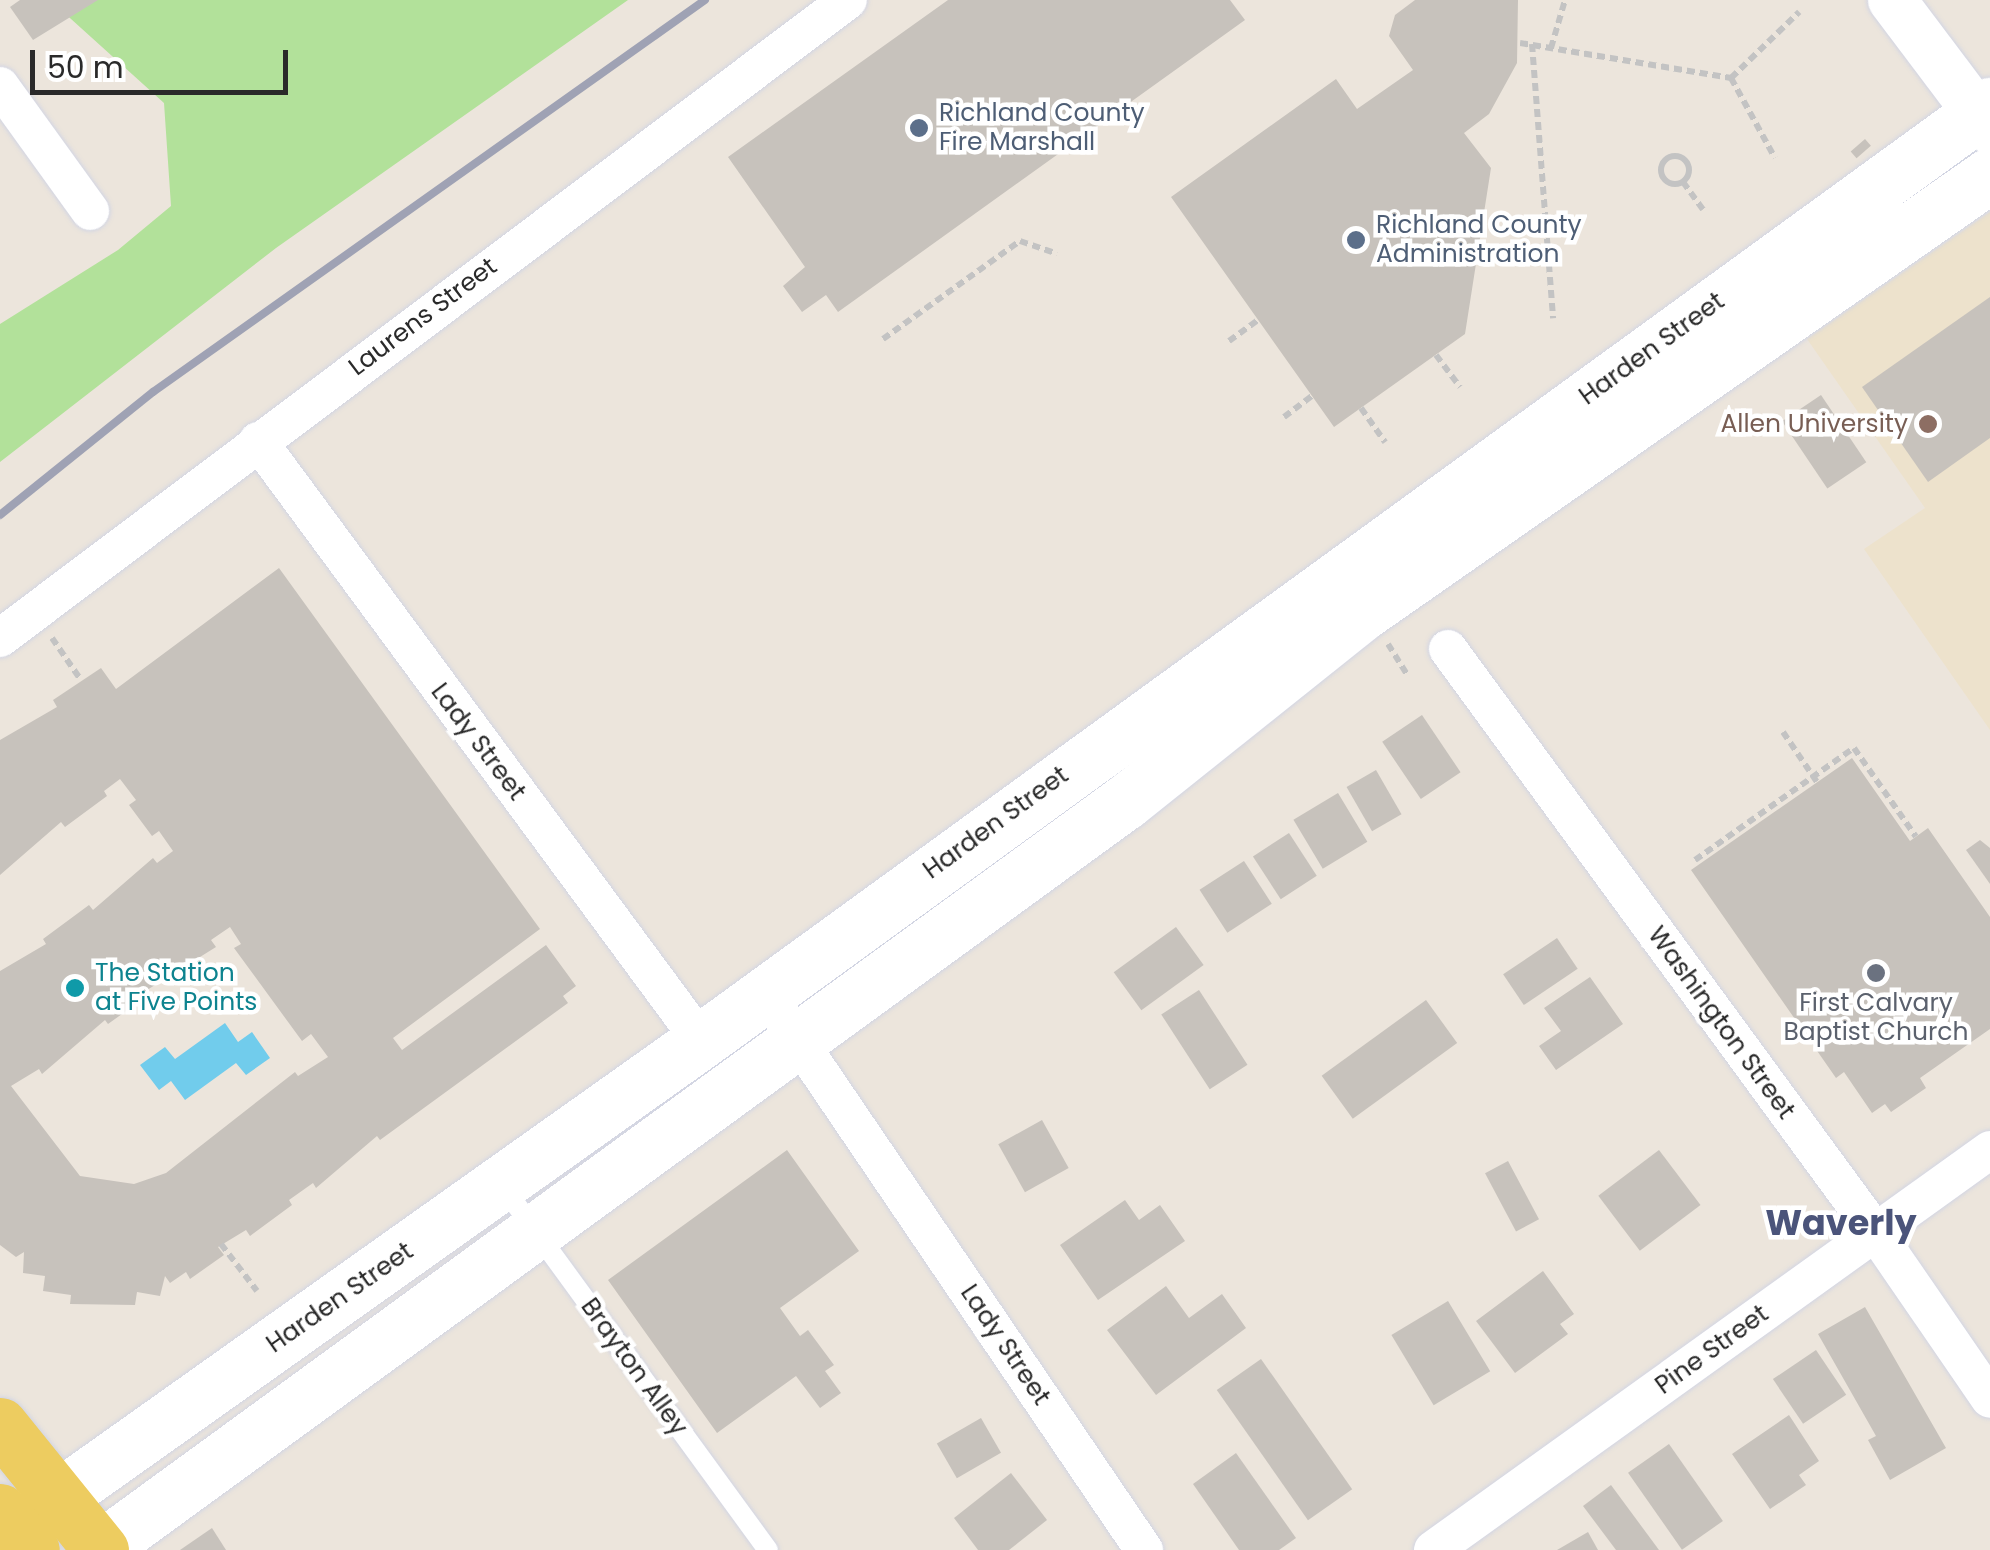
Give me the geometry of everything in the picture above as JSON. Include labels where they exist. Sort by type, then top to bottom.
[{"type":"main road","name":"Harden Street","points":[[21,1525],[1985,117]]},
{"type":"main road","name":"Harden Street","points":[[100,1549],[1125,802],[1359,615],[1990,175]]},
{"type":"main road","points":[[0,1425],[21,1525],[100,1549]]},
{"type":"street","name":"Laurens Street","points":[[0,638],[848,0]]},
{"type":"street","points":[[1892,0],[1985,117]]},
{"type":"street","points":[[0,86],[90,211]]},
{"type":"street","name":"Lady Street","points":[[258,442],[701,1041]]},
{"type":"street","name":"Washington Street","points":[[1448,649],[1876,1233],[1990,1400]]},
{"type":"street","name":"Lady Street","points":[[765,992],[1144,1550]]},
{"type":"street","name":"Pine Street","points":[[1433,1550],[1990,1150]]},
{"type":"lane","name":"Brayton Alley","points":[[501,1183],[655,1400],[768,1550]]},
{"type":"path","points":[[1551,48],[1566,0]]},
{"type":"path","points":[[1731,78],[1800,12]]},
{"type":"path","points":[[1520,42],[1731,78]]},
{"type":"path","points":[[1532,44],[1554,318]]},
{"type":"path","points":[[1731,78],[1775,158]]},
{"type":"path","points":[[1683,182],[1666,181],[1665,160],[1686,162],[1683,182],[1704,210]]},
{"type":"path","points":[[883,339],[1020,241],[1058,254]]},
{"type":"path","points":[[1229,341],[1258,320]]},
{"type":"path","points":[[1436,354],[1460,387]]},
{"type":"path","points":[[1284,417],[1312,396]]},
{"type":"path","points":[[1361,408],[1384,442]]},
{"type":"path","points":[[46,629],[81,680]]},
{"type":"path","points":[[1395,655],[1407,674]]},
{"type":"path","points":[[1783,732],[1815,779]]},
{"type":"path","points":[[1694,860],[1815,779],[1854,748],[1916,837]]},
{"type":"path","points":[[222,1244],[256,1292]]},
{"type":"shaded area","name":"Allen University","points":[[1990,212],[1990,730],[1864,549],[1925,508],[1807,339]]},
{"type":"green space","points":[[50,0],[628,0],[276,248],[0,462],[0,324],[118,250],[171,206],[164,103]]},
{"type":"water","points":[[225,1023],[238,1042],[252,1032],[270,1058],[246,1075],[236,1063],[185,1100],[171,1081],[159,1090],[140,1065],[165,1047],[175,1059]]},
{"type":"building","points":[[20,0],[98,0],[33,40],[10,7]]},
{"type":"building","points":[[948,0],[1230,0],[1245,20],[838,312],[826,295],[802,312],[783,286],[805,267],[728,157]]},
{"type":"building","points":[[1415,0],[1518,0],[1517,63],[1489,114],[1464,133],[1491,168],[1465,334],[1334,427],[1171,197],[1336,79],[1357,109],[1413,70],[1389,36],[1395,15]]},
{"type":"building","points":[[1865,139],[1871,146],[1857,158],[1851,151]]},
{"type":"building","points":[[1990,297],[1990,438],[1928,482],[1862,387]]},
{"type":"building","points":[[1821,395],[1866,462],[1827,488],[1782,421]]},
{"type":"building","points":[[279,568],[540,929],[393,1038],[402,1050],[546,945],[576,986],[563,996],[568,1003],[380,1140],[377,1136],[316,1188],[313,1183],[289,1200],[292,1205],[250,1236],[246,1230],[218,1247],[224,1255],[190,1279],[186,1272],[170,1283],[165,1276],[160,1296],[137,1292],[135,1305],[70,1304],[71,1295],[43,1291],[45,1276],[23,1273],[24,1252],[16,1257],[0,1245],[0,971],[46,944],[43,939],[89,905],[93,910],[153,858],[157,863],[173,851],[159,831],[152,836],[129,805],[136,800],[120,779],[104,791],[107,796],[65,827],[61,822],[0,875],[0,740],[57,707],[53,700],[101,668],[116,689]],"holes":[[[230,927],[241,944],[234,948],[302,1041],[311,1034],[328,1057],[298,1076],[295,1072],[166,1173],[134,1184],[80,1176],[11,1086],[39,1069],[42,1074],[105,1020],[108,1024],[150,994],[147,990],[216,947],[211,940]]]},
{"type":"building","points":[[1422,715],[1461,772],[1421,799],[1382,742]]},
{"type":"building","name":"First Calvary Baptist Church","points":[[1852,758],[1910,841],[1928,828],[1990,917],[1990,1029],[1920,1078],[1926,1088],[1891,1112],[1885,1104],[1872,1113],[1844,1072],[1836,1078],[1691,870]]},
{"type":"building","points":[[1376,770],[1402,814],[1372,831],[1347,787]]},
{"type":"building","points":[[1338,793],[1367,842],[1323,869],[1293,820]]},
{"type":"building","points":[[1289,833],[1317,876],[1281,899],[1253,856]]},
{"type":"building","points":[[1980,840],[1990,848],[1990,884],[1966,850]]},
{"type":"building","points":[[1244,861],[1272,904],[1227,933],[1200,890]]},
{"type":"building","points":[[1176,927],[1204,965],[1141,1010],[1114,972]]},
{"type":"building","points":[[1557,938],[1578,969],[1524,1005],[1503,974]]},
{"type":"building","points":[[1590,977],[1623,1024],[1556,1070],[1539,1046],[1561,1031],[1544,1008]]},
{"type":"building","points":[[1199,990],[1247,1065],[1210,1089],[1161,1015]]},
{"type":"building","points":[[1426,1000],[1457,1043],[1353,1119],[1322,1076]]},
{"type":"building","points":[[1042,1120],[1069,1168],[1025,1192],[998,1144]]},
{"type":"building","points":[[787,1150],[859,1251],[780,1308],[800,1336],[808,1330],[834,1365],[825,1371],[841,1393],[820,1408],[796,1376],[717,1433],[608,1280]]},
{"type":"building","points":[[1659,1150],[1701,1205],[1640,1251],[1598,1196]]},
{"type":"building","points":[[1508,1161],[1539,1219],[1516,1231],[1485,1173]]},
{"type":"building","points":[[1125,1200],[1139,1220],[1160,1205],[1185,1241],[1098,1300],[1060,1245]]},
{"type":"building","points":[[1543,1271],[1574,1314],[1560,1324],[1568,1334],[1515,1373],[1476,1321]]},
{"type":"building","points":[[1166,1286],[1189,1318],[1222,1294],[1246,1328],[1156,1395],[1107,1330]]},
{"type":"building","points":[[1448,1301],[1490,1371],[1434,1405],[1391,1335]]},
{"type":"building","points":[[1865,1307],[1946,1448],[1890,1480],[1868,1440],[1876,1436],[1818,1334]]},
{"type":"building","points":[[1816,1350],[1846,1395],[1803,1424],[1773,1379]]},
{"type":"building","points":[[1261,1359],[1352,1489],[1308,1520],[1217,1390]]},
{"type":"building","points":[[1789,1415],[1819,1461],[1799,1475],[1806,1485],[1770,1509],[1732,1454]]},
{"type":"building","points":[[981,1418],[1001,1453],[957,1478],[937,1444]]},
{"type":"building","points":[[1669,1444],[1723,1521],[1682,1550],[1628,1473]]},
{"type":"building","points":[[1236,1453],[1296,1538],[1279,1550],[1239,1550],[1193,1484]]},
{"type":"building","points":[[1011,1473],[1047,1520],[1009,1550],[978,1550],[954,1518]]},
{"type":"building","points":[[1611,1485],[1659,1550],[1616,1550],[1583,1506]]},
{"type":"building","points":[[212,1528],[226,1550],[180,1550]]},
{"type":"building","points":[[1588,1532],[1598,1550],[1557,1550]]},
{"type":"railway","points":[[0,515],[153,392],[705,0]]},
{"type":"place","name":"Richland County Fire Marshall","points":[[919,128]]},
{"type":"place","name":"Richland County Administration","points":[[1356,240]]},
{"type":"place","name":"Allen University","points":[[1928,424]]},
{"type":"place","name":"First Calvary Baptist Church","points":[[1876,973]]},
{"type":"place","name":"The Station at Five Points","points":[[75,988]]},
{"type":"district","name":"Waverly","points":[[1841,1223]]}]
